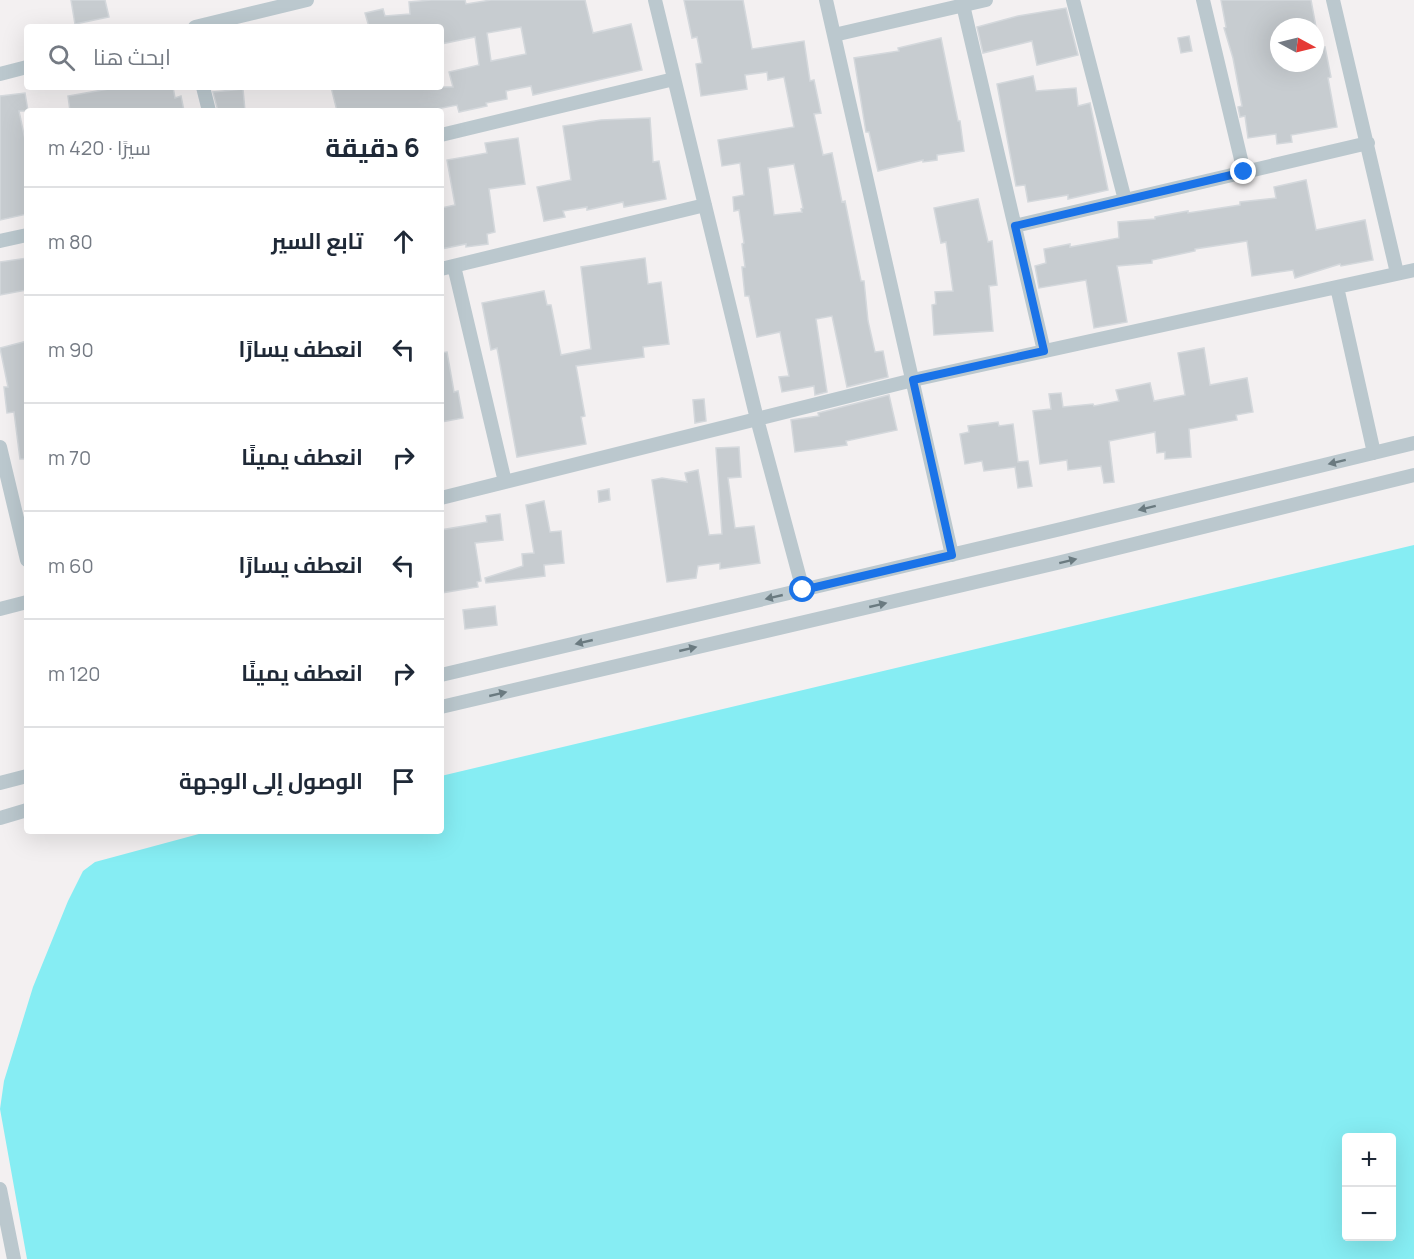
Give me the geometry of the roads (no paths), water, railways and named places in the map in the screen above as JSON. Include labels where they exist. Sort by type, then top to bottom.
[{"type":"street","points":[[204,24],[259,6],[307,0]]},
{"type":"street","points":[[655,0],[757,419],[803,590]]},
{"type":"street","points":[[826,0],[952,555]]},
{"type":"street","points":[[834,35],[986,0]]},
{"type":"street","points":[[1073,0],[1125,200]]},
{"type":"street","points":[[1203,0],[1244,172]]},
{"type":"street","points":[[1333,0],[1398,273]]},
{"type":"street","points":[[963,5],[1044,351]]},
{"type":"street","points":[[0,74],[24,68]]},
{"type":"street","points":[[444,134],[674,79]]},
{"type":"street","points":[[204,90],[208,108]]},
{"type":"street","points":[[1015,226],[1368,143]]},
{"type":"street","points":[[505,482],[448,267],[705,205]]},
{"type":"street","points":[[0,241],[24,236]]},
{"type":"street","points":[[444,497],[913,380],[1414,270]]},
{"type":"street","points":[[1337,287],[1374,453]]},
{"type":"street","points":[[444,674],[1414,443]]},
{"type":"street","points":[[0,447],[24,547]]},
{"type":"street","points":[[444,706],[1046,566],[1414,475]]},
{"type":"street","points":[[0,609],[24,603]]},
{"type":"street","points":[[0,783],[24,777]]},
{"type":"street","points":[[0,818],[24,811]]},
{"type":"street","points":[[0,1189],[14,1259]]},
{"type":"water","points":[[1414,545],[1414,1259],[27,1259],[0,1109],[4,1081],[33,987],[68,901],[83,871],[95,862],[199,834],[444,834],[444,775]]}]
